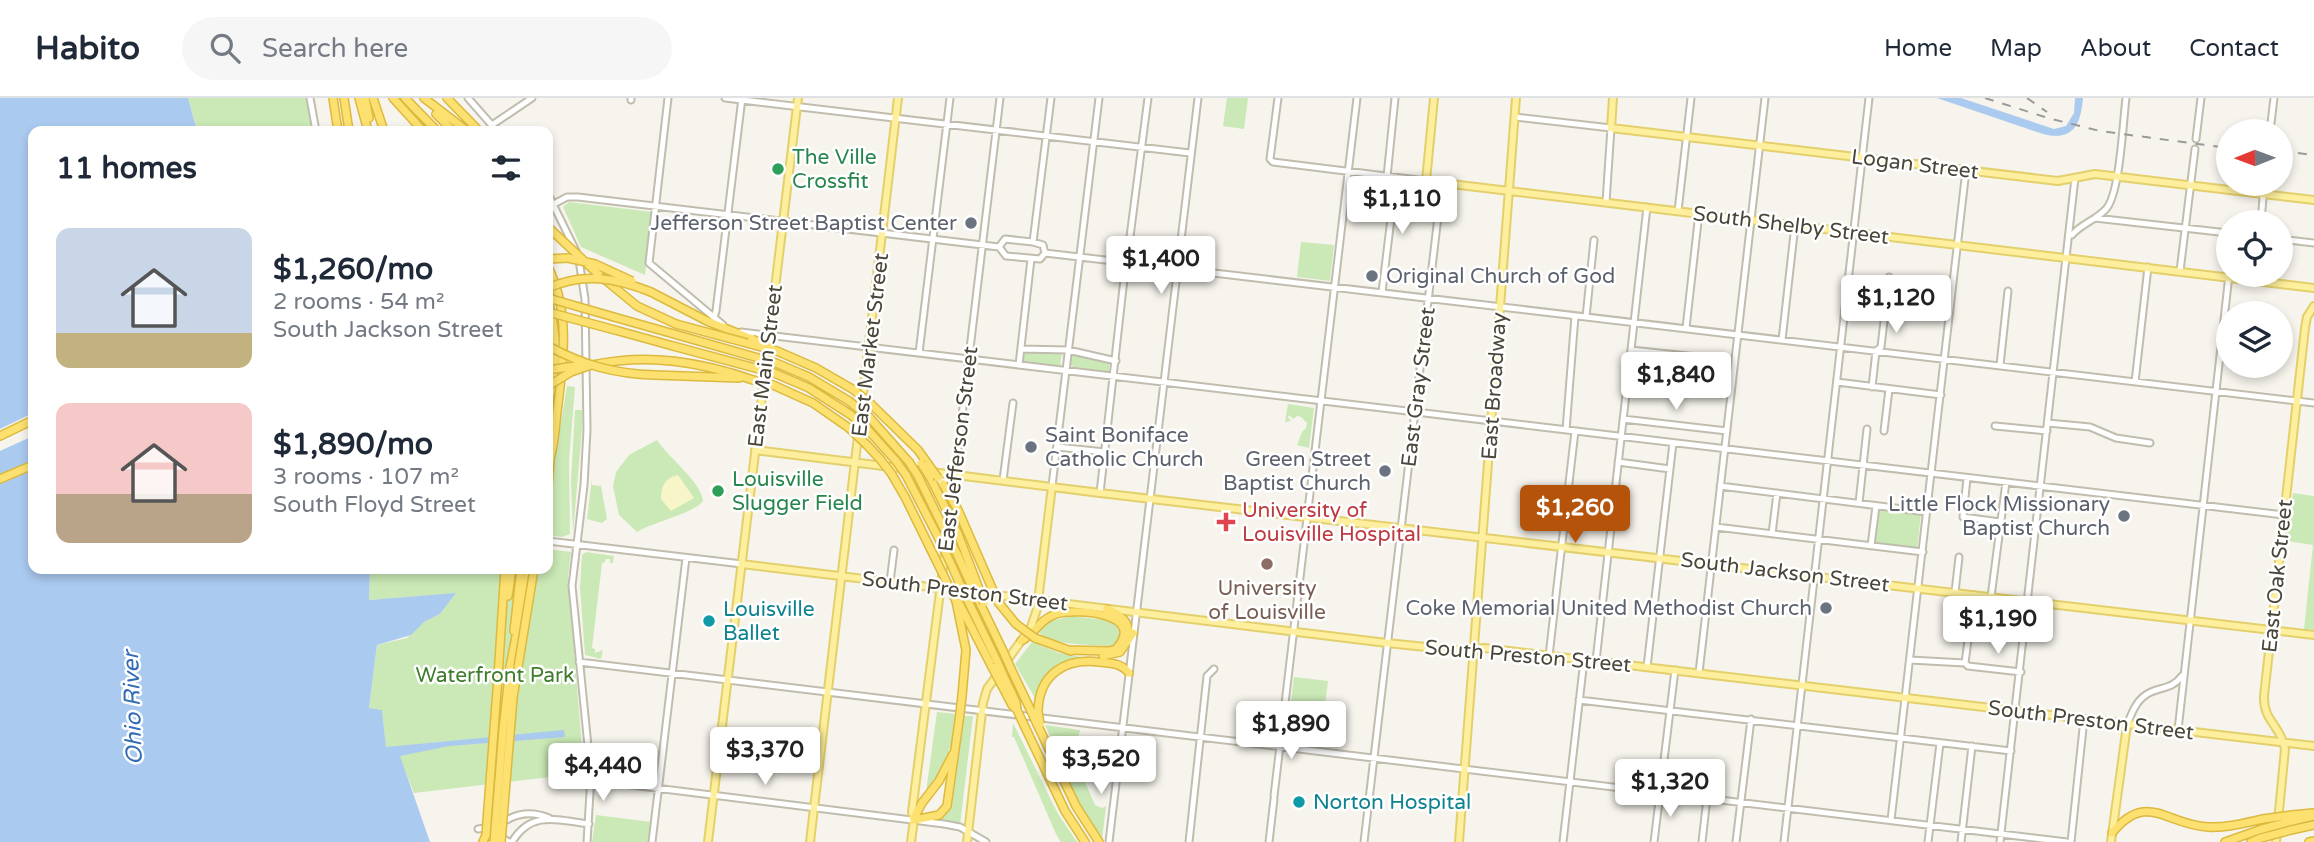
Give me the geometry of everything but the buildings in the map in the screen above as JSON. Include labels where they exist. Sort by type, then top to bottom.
[{"type":"highway","points":[[332,98],[337,126]]},
{"type":"highway","points":[[344,98],[348,126]]},
{"type":"highway","points":[[359,98],[368,126]]},
{"type":"highway","points":[[365,98],[369,126]]},
{"type":"highway","points":[[373,98],[382,126]]},
{"type":"highway","points":[[393,98],[418,126]]},
{"type":"highway","points":[[405,98],[432,126]]},
{"type":"highway","points":[[423,98],[448,126]]},
{"type":"highway","points":[[423,98],[460,126]]},
{"type":"highway","points":[[447,98],[474,126]]},
{"type":"highway","points":[[553,231],[598,274],[637,306],[676,324],[777,351]]},
{"type":"highway","points":[[553,259],[568,258],[595,264],[707,321],[817,368],[854,390],[895,428],[925,463],[958,510],[998,603],[1016,624],[1035,638],[1068,650],[1108,656],[1120,652],[1133,633]]},
{"type":"highway","points":[[553,278],[563,331],[561,385],[553,437]]},
{"type":"highway","points":[[553,286],[578,279],[601,278],[618,280],[651,292]]},
{"type":"highway","points":[[553,301],[776,363],[809,377],[849,401],[870,418],[909,462],[970,575]]},
{"type":"highway","points":[[553,314],[774,373],[822,395],[850,415],[869,431],[906,475],[952,566],[994,664]]},
{"type":"highway","points":[[553,326],[556,363],[553,378]]},
{"type":"highway","points":[[553,348],[584,363],[612,371],[753,380]]},
{"type":"highway","points":[[553,383],[571,372],[613,360],[671,360],[713,368],[773,385],[813,403],[849,428],[880,459],[905,496],[956,601],[966,650],[952,781],[946,809],[937,816],[914,820]]},
{"type":"highway","points":[[553,369],[593,365]]},
{"type":"highway","points":[[0,436],[28,423]]},
{"type":"highway","points":[[0,479],[28,467]]},
{"type":"highway","points":[[937,480],[941,499],[958,534],[970,575],[1011,670],[1035,711],[1076,806],[1099,842]]},
{"type":"highway","points":[[485,837],[505,574]]},
{"type":"highway","points":[[503,620],[511,574]]},
{"type":"highway","points":[[497,840],[502,730],[520,574]]},
{"type":"highway","points":[[510,667],[531,574]]},
{"type":"highway","points":[[497,840],[513,698],[531,574]]},
{"type":"highway","points":[[956,601],[1016,702],[1017,710],[1065,811],[1085,842]]},
{"type":"highway","points":[[1107,609],[1122,616],[1127,624],[1127,644]]},
{"type":"highway","points":[[1021,641],[1028,638],[1044,620],[1065,613],[1113,617],[1124,628],[1124,635],[1116,649],[1068,650]]},
{"type":"highway","points":[[1035,711],[1046,681],[1055,671],[1071,663],[1087,661],[1118,664],[1129,673]]},
{"type":"highway","points":[[914,820],[955,750]]},
{"type":"highway","points":[[2112,833],[2127,817],[2140,811],[2150,811],[2207,827],[2314,815]]},
{"type":"highway","points":[[2225,842],[2292,818]]},
{"type":"highway","points":[[2251,842],[2314,825]]},
{"type":"main road","name":"East Main Street","points":[[708,842],[798,98]]},
{"type":"main road","name":"East Market Street","points":[[810,842],[898,98]]},
{"type":"main road","points":[[1426,181],[1434,98]]},
{"type":"main road","name":"East Broadway","points":[[1459,842],[1516,98]]},
{"type":"main road","points":[[1611,128],[1613,98]]},
{"type":"main road","name":"Logan Street","points":[[1611,128],[2058,181],[2090,174],[2216,188]]},
{"type":"main road","name":"South Shelby Street","points":[[1426,181],[2216,275]]},
{"type":"main road","name":"Logan Street","points":[[2280,196],[2314,200]]},
{"type":"main road","name":"South Shelby Street","points":[[2293,285],[2314,288]]},
{"type":"main road","name":"East Oak Street","points":[[2283,742],[2279,729],[2266,715],[2263,704],[2306,322],[2314,306]]},
{"type":"main road","name":"South Jackson Street","points":[[755,450],[2314,635]]},
{"type":"main road","name":"East Jefferson Street","points":[[911,842],[914,820],[912,812],[928,705],[955,474]]},
{"type":"main road","points":[[967,842],[982,711],[987,689],[1031,627],[1038,600],[1052,486]]},
{"type":"main road","name":"South Preston Street","points":[[742,564],[1387,643],[1465,651],[1484,648],[2314,746]]},
{"type":"main road","points":[[2111,842],[2127,725]]},
{"type":"main road","points":[[2276,842],[2285,749],[2283,742]]},
{"type":"street","points":[[310,98],[315,126]]},
{"type":"street","points":[[468,98],[492,125],[531,98]]},
{"type":"street","points":[[668,98],[649,263],[732,331],[2284,515]]},
{"type":"street","points":[[725,98],[1191,153]]},
{"type":"street","points":[[919,353],[950,98]]},
{"type":"street","name":"East Jefferson Street","points":[[955,474],[1000,98]]},
{"type":"street","points":[[1033,242],[1051,98]]},
{"type":"street","points":[[1052,486],[1099,98]]},
{"type":"street","points":[[1128,252],[1148,98]]},
{"type":"street","points":[[1109,842],[1198,98]]},
{"type":"street","name":"South Shelby Street","points":[[1278,98],[1270,159],[1275,163],[1426,181]]},
{"type":"street","points":[[1269,842],[1357,98]]},
{"type":"street","points":[[1387,177],[1395,98]]},
{"type":"street","points":[[1678,211],[1691,98]]},
{"type":"street","points":[[1699,673],[1765,98]]},
{"type":"street","points":[[1784,842],[1870,98]]},
{"type":"street","points":[[2070,238],[2111,202],[2117,177],[2126,98]]},
{"type":"street","points":[[2196,139],[2201,98]]},
{"type":"street","points":[[2271,119],[2274,98]]},
{"type":"street","points":[[713,317],[716,311],[741,99]]},
{"type":"street","name":"Logan Street","points":[[1515,117],[1611,128]]},
{"type":"street","points":[[1605,202],[1611,128]]},
{"type":"street","points":[[2180,271],[2195,149]]},
{"type":"street","points":[[1891,820],[1966,170]]},
{"type":"street","points":[[1382,292],[1396,178]]},
{"type":"street","points":[[2000,842],[2076,178]]},
{"type":"street","name":"East Gray Street","points":[[1364,842],[1442,183]]},
{"type":"street","points":[[587,842],[591,780],[572,579],[584,485],[587,430],[585,299],[578,256],[554,204],[568,197],[578,197],[999,247]]},
{"type":"street","points":[[1595,661],[1647,207]]},
{"type":"street","points":[[1686,328],[1699,213]]},
{"type":"street","points":[[2095,218],[2216,232]]},
{"type":"street","points":[[1782,340],[1795,225]]},
{"type":"street","points":[[999,247],[1005,239],[1033,242],[1043,245],[1045,253]]},
{"type":"street","points":[[1586,317],[1594,240]]},
{"type":"street","points":[[2293,241],[2314,243]]},
{"type":"street","points":[[999,247],[1001,253],[1006,256],[1040,259],[1045,253]]},
{"type":"street","points":[[1114,261],[1122,252],[1128,252],[1157,256],[1163,267]]},
{"type":"street","points":[[1045,253],[1114,261]]},
{"type":"street","points":[[1019,365],[1031,259]]},
{"type":"street","points":[[1114,261],[1118,268],[1125,270],[1152,273],[1159,272],[1163,267]]},
{"type":"street","points":[[1163,267],[2314,403]]},
{"type":"street","points":[[2135,382],[2148,267]]},
{"type":"street","points":[[1100,493],[1125,270]]},
{"type":"street","points":[[1872,387],[1876,351],[1881,347],[1889,278]]},
{"type":"street","points":[[2178,730],[2228,287]]},
{"type":"street","points":[[2000,365],[2008,292]]},
{"type":"street","points":[[1566,430],[1575,316]]},
{"type":"street","points":[[1021,349],[1068,351],[1116,360]]},
{"type":"street","points":[[1631,350],[1706,358],[1709,362],[1707,381]]},
{"type":"street","points":[[1629,372],[1732,384]]},
{"type":"street","points":[[1837,383],[1941,395]]},
{"type":"street","points":[[1884,430],[1889,389]]},
{"type":"street","points":[[1003,480],[1013,403]]},
{"type":"street","points":[[1623,419],[1727,431]]},
{"type":"street","points":[[2048,423],[2090,427],[2116,438],[2150,443]]},
{"type":"street","points":[[1995,426],[2047,431]]},
{"type":"street","points":[[1859,503],[1867,429]]},
{"type":"street","points":[[1549,656],[1575,431]]},
{"type":"street","points":[[1647,667],[1673,443]]},
{"type":"street","points":[[1057,447],[1105,452]]},
{"type":"street","points":[[1618,462],[1670,469]]},
{"type":"street","points":[[1967,478],[1963,517],[2000,522]]},
{"type":"street","points":[[1991,597],[2006,482]]},
{"type":"street","points":[[1720,486],[1927,512]]},
{"type":"street","points":[[1772,534],[1777,493]]},
{"type":"street","points":[[1871,546],[1876,506]]},
{"type":"street","points":[[1716,527],[1923,552]]},
{"type":"street","points":[[553,542],[742,564]]},
{"type":"street","points":[[890,582],[894,550]]},
{"type":"street","points":[[1955,593],[1959,557]]},
{"type":"street","points":[[652,842],[686,558]]},
{"type":"street","points":[[1965,663],[1974,595]]},
{"type":"street","points":[[1563,842],[1584,660]]},
{"type":"street","points":[[1910,660],[1965,663],[1968,666],[2021,672]]},
{"type":"street","points":[[579,662],[2069,842],[2084,719]]},
{"type":"street","points":[[1189,842],[1207,676],[1214,669]]},
{"type":"street","points":[[1654,842],[1675,670]]},
{"type":"street","points":[[2127,725],[2142,698],[2151,692],[2174,685],[2183,673]]},
{"type":"street","points":[[1579,700],[2011,751]]},
{"type":"street","points":[[1736,842],[1751,719]]},
{"type":"street","points":[[1928,842],[1940,743]]},
{"type":"street","points":[[1961,842],[1972,746]]},
{"type":"street","points":[[591,780],[814,806],[960,827],[986,842]]},
{"type":"street","points":[[1702,842],[1707,798]]},
{"type":"street","points":[[497,840],[501,824],[521,814],[542,815],[551,819]]},
{"type":"street","points":[[485,837],[511,842],[525,826],[535,821],[551,819],[589,824]]},
{"type":"green space","points":[[188,98],[310,98],[314,126],[196,126]]},
{"type":"green space","points":[[1227,98],[1248,98],[1244,129],[1223,126]]},
{"type":"green space","points":[[569,202],[652,212],[645,275],[581,247],[563,207]]},
{"type":"green space","points":[[1301,242],[1334,245],[1330,281],[1297,277]]},
{"type":"green space","points":[[1025,352],[1062,352],[1060,367],[1025,363],[1022,360]]},
{"type":"green space","points":[[1072,354],[1109,362],[1109,371],[1106,373],[1073,369],[1072,365],[1070,367]]},
{"type":"green space","points":[[567,386],[575,387],[569,460],[570,534],[562,537],[553,536],[553,470]]},
{"type":"green space","points":[[1288,404],[1314,408],[1309,448],[1297,445],[1307,423],[1301,417],[1293,419],[1289,415],[1291,421],[1285,422]]},
{"type":"green space","points":[[575,410],[582,410],[582,428],[573,533],[571,481]]},
{"type":"green space","points":[[657,440],[691,478],[703,501],[692,509],[637,532],[619,515],[613,486],[616,472],[629,455]]},
{"type":"green space","points":[[592,479],[592,485],[601,486],[607,519],[602,523],[587,519]]},
{"type":"green space","points":[[2293,493],[2314,496],[2314,630],[2304,629],[2313,545],[2287,541]]},
{"type":"green space","points":[[1877,508],[1921,513],[1917,550],[1873,545]]},
{"type":"green space","name":"Waterfront Park","points":[[553,550],[571,552],[568,576],[584,773],[414,793],[399,756],[448,741],[386,748],[382,710],[369,709],[377,645],[407,638],[424,622],[440,614],[455,594],[369,600],[370,574],[553,574]]},
{"type":"green space","points":[[586,552],[614,556],[613,563],[606,559],[602,563],[592,648],[595,653],[603,650],[601,659],[585,655],[580,587],[582,555]]},
{"type":"green space","points":[[1072,616],[1112,621],[1119,630],[1119,639],[1108,646],[1068,643],[1049,639],[1036,629],[1051,621]]},
{"type":"green space","points":[[1032,642],[1059,653],[1087,658],[1061,665],[1049,676],[1035,698],[1015,664]]},
{"type":"green space","points":[[1294,677],[1328,681],[1323,721],[1289,717]]},
{"type":"green space","points":[[937,712],[956,714],[944,765],[926,792]]},
{"type":"green space","points":[[964,716],[973,716],[960,825],[931,819],[943,816],[952,805]]},
{"type":"green space","points":[[1013,723],[1058,814],[1077,842],[1061,842],[1056,834],[1012,737]]},
{"type":"green space","points":[[1045,725],[1080,730],[1074,757],[1095,805],[1102,808],[1106,806],[1102,840],[1079,802]]},
{"type":"green space","points":[[596,815],[651,822],[648,842],[592,842]]},
{"type":"sand","points":[[678,475],[694,498],[671,511],[661,499],[662,490],[667,480]]},
{"type":"water","name":"Ohio River","points":[[0,98],[188,98],[196,126],[28,126],[28,574],[370,574],[369,600],[456,593],[440,614],[424,622],[411,635],[377,645],[369,708],[382,710],[386,747],[564,730],[565,737],[449,746],[400,756],[430,842],[0,842]]},
{"type":"water","points":[[1937,98],[1961,98],[2054,129],[2066,126],[2074,113],[2075,98],[2083,98],[2078,122],[2074,128],[2069,133],[2054,136]]},
{"type":"pier","points":[[28,415],[28,438],[0,451],[0,429]]},
{"type":"railway","points":[[1985,98],[2100,131],[2216,146]]},
{"type":"railway","points":[[2027,98],[2047,112]]},
{"type":"railway","points":[[2293,153],[2314,155]]},
{"type":"place","name":"The Ville Crossfit","points":[[778,169]]},
{"type":"place","name":"Jefferson Street Baptist Center","points":[[971,223]]},
{"type":"place","name":"Original Church of God","points":[[1372,276]]},
{"type":"place","name":"Saint Boniface Catholic Church","points":[[1031,447]]},
{"type":"place","name":"Green Street Baptist Church","points":[[1385,471]]},
{"type":"place","name":"Louisville Slugger Field","points":[[718,491]]},
{"type":"place","name":"Little Flock Missionary Baptist Church","points":[[2124,516]]},
{"type":"place","name":"University of Louisville Hospital","points":[[1226,522]]},
{"type":"place","name":"University of Louisville","points":[[1267,564]]},
{"type":"place","name":"Coke Memorial United Methodist Church","points":[[1826,608]]},
{"type":"place","name":"Louisville Ballet","points":[[709,621]]},
{"type":"place","name":"Norton Hospital","points":[[1299,802]]}]
